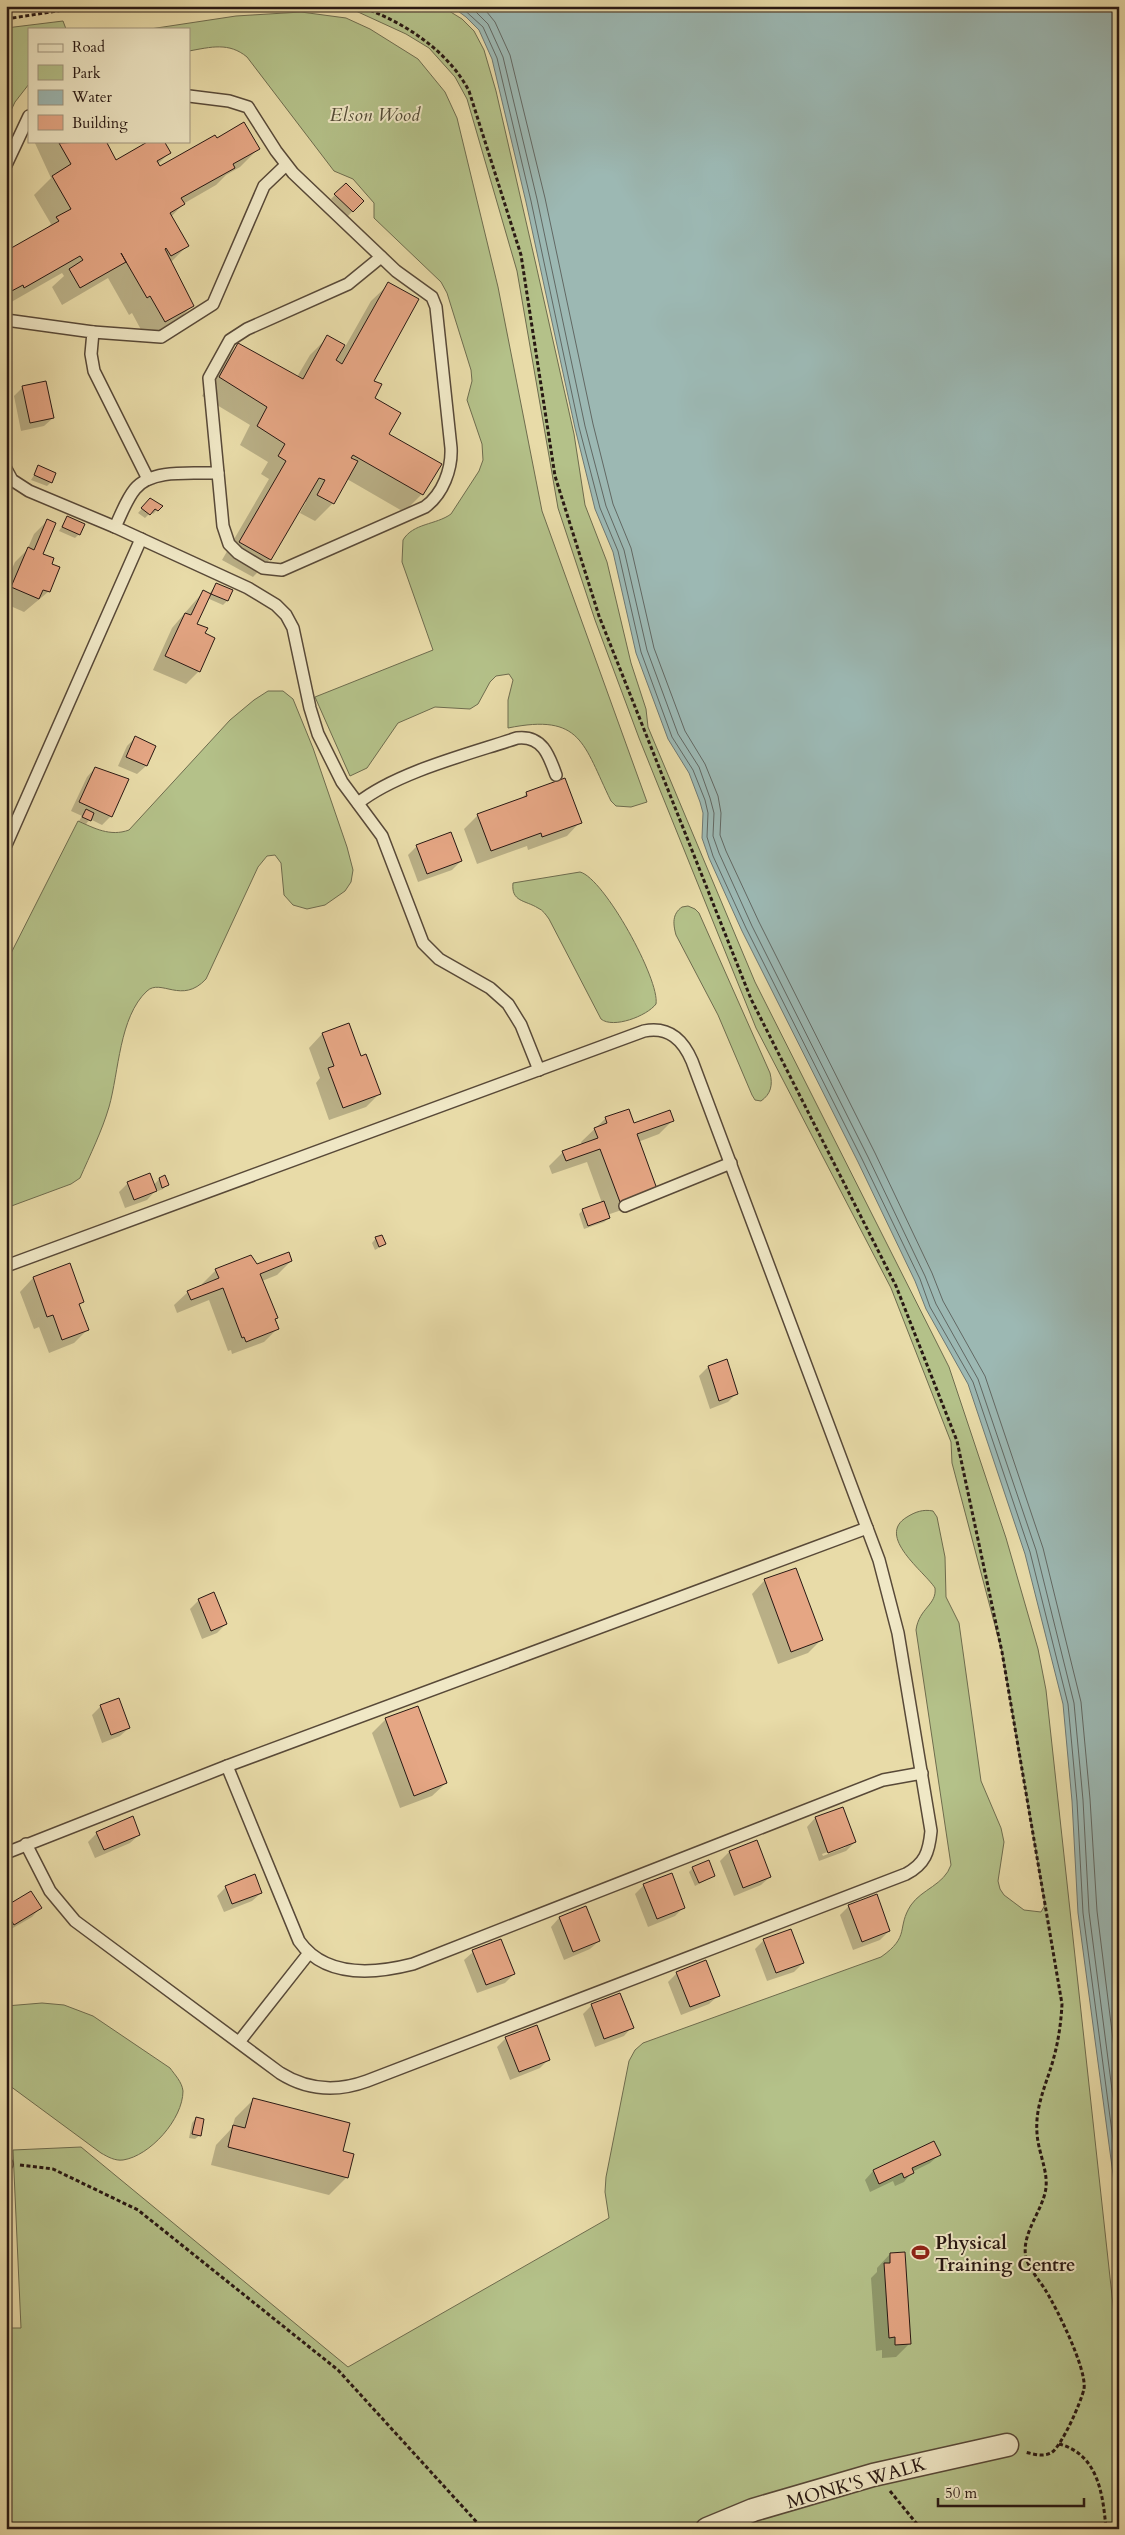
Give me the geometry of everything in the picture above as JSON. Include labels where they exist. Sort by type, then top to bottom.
[{"type":"street","name":"MONK'S WALK","points":[[707,2529],[753,2510],[873,2475],[1007,2445]]},
{"type":"lane","points":[[190,96],[229,101],[248,107],[286,165],[381,257],[405,278],[429,294],[436,307],[452,464],[446,479],[431,502],[425,507],[291,567],[274,570],[258,565],[229,544],[223,526],[208,381],[213,366],[230,340],[247,329],[348,284],[381,257]]},
{"type":"lane","points":[[6,164],[28,118]]},
{"type":"lane","points":[[6,320],[93,332],[161,337],[213,304],[264,186],[286,165]]},
{"type":"lane","points":[[93,332],[91,354],[94,371],[148,479]]},
{"type":"lane","points":[[6,469],[12,480],[29,491],[115,527],[248,588],[276,605],[286,615],[293,628],[315,725],[332,765],[382,836],[423,943],[439,959],[490,988],[508,1004],[521,1025],[539,1070]]},
{"type":"lane","points":[[115,527],[134,490],[148,479],[160,476],[218,473]]},
{"type":"lane","points":[[6,845],[142,539]]},
{"type":"lane","points":[[358,803],[385,786],[404,777],[517,738],[531,738],[540,743],[547,752],[556,775]]},
{"type":"lane","points":[[6,1266],[644,1032],[659,1030],[672,1034],[681,1041],[690,1056],[867,1528],[894,1609],[930,1821],[929,1848],[923,1861],[906,1874],[348,2087],[324,2088],[300,2083],[280,2073],[69,1916],[46,1884],[26,1844]]},
{"type":"lane","points":[[625,1206],[731,1163]]},
{"type":"lane","points":[[6,1853],[227,1766],[867,1528]]},
{"type":"lane","points":[[227,1766],[294,1930],[308,1953],[322,1962],[346,1970],[383,1971],[413,1964],[883,1780],[922,1773]]},
{"type":"lane","points":[[239,2042],[308,1953]]},
{"type":"path","points":[[6,19],[89,6]]},
{"type":"path","points":[[358,6],[396,24],[427,43],[456,69],[469,91],[521,255],[555,476],[599,616],[750,999],[896,1286],[957,1441],[1002,1652],[1062,2004],[1058,2044],[1040,2097],[1037,2115],[1037,2134],[1046,2182],[1046,2192],[1027,2241],[1026,2259],[1062,2322],[1082,2371],[1084,2387],[1080,2402],[1059,2444],[1051,2453],[1037,2455],[1020,2451],[1007,2445]]},
{"type":"path","points":[[7,2164],[53,2169],[138,2210],[338,2370],[483,2529]]},
{"type":"path","points":[[1059,2444],[1073,2447],[1084,2457],[1094,2471],[1105,2508],[1106,2529]]},
{"type":"path","points":[[873,2475],[898,2498],[921,2529]]},
{"type":"green space","points":[[345,6],[441,6],[462,19],[474,31],[484,50],[496,91],[574,434],[585,505],[607,562],[631,663],[646,709],[648,727],[755,982],[949,1367],[1006,1538],[1038,1649],[1046,1690],[1119,2360],[1119,2529],[6,2529],[6,2328],[21,2328],[13,2150],[81,2147],[348,2367],[609,2218],[605,2192],[606,2177],[629,2061],[635,2050],[643,2043],[881,1957],[890,1950],[900,1937],[904,1920],[911,1905],[948,1872],[951,1865],[916,1630],[921,1617],[933,1599],[935,1588],[905,1554],[896,1534],[899,1525],[916,1512],[933,1511],[937,1517],[945,1557],[946,1597],[959,1623],[981,1781],[1001,1828],[1004,1842],[998,1881],[1000,1889],[1004,1895],[1024,1910],[1041,1912],[1045,1905],[1002,1652],[952,1463],[951,1442],[891,1288],[756,1028],[639,738],[595,620],[558,508],[517,271],[467,99],[455,77],[429,48],[406,34]]},
{"type":"green space","name":"Elson Wood","points":[[301,12],[346,18],[370,29],[418,59],[445,92],[457,118],[498,287],[542,511],[647,802],[631,807],[616,806],[611,801],[586,749],[566,729],[551,725],[533,724],[508,728],[508,700],[513,680],[509,674],[496,676],[490,682],[478,704],[470,709],[435,707],[398,723],[367,768],[350,776],[315,697],[433,650],[402,562],[403,540],[413,530],[451,514],[479,471],[483,460],[482,444],[467,400],[472,381],[471,370],[447,293],[441,282],[374,218],[374,203],[353,179],[334,171],[247,57],[227,47],[212,47],[190,51],[190,28],[157,28],[236,16]]},
{"type":"green space","points":[[63,21],[66,28],[28,28],[28,85],[15,102],[6,121],[6,28]]},
{"type":"green space","points":[[268,691],[283,691],[293,699],[313,748],[347,847],[353,870],[351,882],[345,891],[325,905],[307,909],[293,905],[284,895],[281,863],[275,855],[267,856],[258,867],[206,979],[189,990],[153,988],[147,991],[138,1002],[125,1030],[109,1107],[96,1143],[80,1178],[71,1184],[6,1208],[6,963],[78,821],[96,829],[109,832],[115,833],[129,830],[230,720]]},
{"type":"green space","points":[[580,872],[590,878],[616,910],[640,953],[649,974],[655,992],[656,1004],[652,1009],[630,1020],[613,1023],[601,1019],[549,919],[541,910],[520,900],[514,894],[513,883]]},
{"type":"green space","points":[[688,906],[699,913],[770,1073],[770,1089],[761,1101],[755,1100],[752,1095],[718,1015],[676,935],[674,923],[676,913],[682,907]]},
{"type":"green space","points":[[42,2003],[64,2005],[93,2016],[170,2068],[181,2085],[183,2091],[182,2102],[171,2124],[154,2144],[133,2157],[123,2160],[106,2156],[6,2083],[6,2006]]},
{"type":"water","points":[[451,6],[1119,6],[1119,2219],[1078,1913],[1072,1801],[1063,1704],[1025,1554],[968,1384],[926,1309],[915,1281],[858,1162],[742,931],[709,858],[702,838],[703,813],[700,802],[689,773],[668,739],[636,653],[613,552],[595,509],[492,59],[479,30]]},
{"type":"building","points":[[244,122],[260,149],[233,164],[235,168],[181,198],[185,204],[170,213],[189,246],[171,256],[165,249],[194,306],[165,322],[150,296],[147,298],[121,253],[126,262],[80,288],[69,269],[83,260],[80,256],[24,288],[23,285],[6,294],[6,251],[59,221],[56,217],[71,209],[52,176],[71,164],[59,143],[107,142],[116,160],[147,142],[165,142],[171,153],[157,161],[160,166],[215,135],[217,138]]},
{"type":"building","points":[[346,183],[364,201],[353,212],[334,194]]},
{"type":"building","points":[[388,282],[419,299],[374,381],[382,384],[375,398],[401,413],[389,434],[442,464],[423,495],[353,455],[351,458],[358,461],[334,504],[317,495],[325,480],[319,478],[271,560],[239,542],[286,461],[278,456],[285,444],[257,426],[267,407],[219,377],[238,343],[303,379],[327,335],[345,345],[336,360],[342,364]]},
{"type":"building","points":[[46,381],[54,418],[30,423],[22,386]]},
{"type":"building","points":[[38,465],[56,473],[52,483],[34,475]]},
{"type":"building","points":[[150,498],[163,506],[158,511],[155,509],[150,515],[141,508]]},
{"type":"building","points":[[67,516],[85,524],[80,535],[62,527]]},
{"type":"building","points":[[47,519],[56,523],[43,554],[54,558],[52,564],[60,567],[50,592],[43,590],[39,599],[11,587],[28,547],[34,550]]},
{"type":"building","points":[[216,583],[233,590],[228,601],[211,594]]},
{"type":"building","points":[[203,590],[211,594],[197,624],[208,628],[205,633],[215,638],[200,672],[165,656],[185,613],[191,615]]},
{"type":"building","points":[[135,736],[156,746],[147,766],[126,757]]},
{"type":"building","points":[[95,767],[129,779],[112,817],[79,802]]},
{"type":"building","points":[[565,778],[582,823],[542,837],[541,833],[491,851],[477,814],[527,796],[526,792]]},
{"type":"building","points":[[86,809],[94,813],[91,821],[82,817]]},
{"type":"building","points":[[451,832],[462,861],[427,874],[416,845]]},
{"type":"building","points":[[349,1023],[361,1056],[366,1054],[381,1094],[343,1108],[328,1068],[334,1066],[322,1033]]},
{"type":"building","points":[[629,1109],[634,1123],[670,1110],[674,1121],[637,1134],[657,1189],[620,1202],[600,1149],[566,1161],[562,1151],[598,1138],[594,1128],[607,1123],[605,1117]]},
{"type":"building","points":[[150,1173],[157,1191],[134,1200],[127,1182]]},
{"type":"building","points":[[165,1175],[169,1185],[162,1188],[159,1178]]},
{"type":"building","points":[[604,1201],[610,1218],[588,1226],[582,1209]]},
{"type":"building","points":[[382,1235],[386,1244],[379,1247],[375,1237]]},
{"type":"building","points":[[289,1252],[292,1261],[260,1274],[278,1318],[275,1319],[279,1329],[246,1342],[244,1337],[242,1338],[223,1288],[191,1300],[187,1291],[219,1278],[215,1269],[251,1255],[257,1264]]},
{"type":"building","points":[[70,1263],[84,1302],[79,1304],[89,1330],[62,1340],[53,1315],[47,1317],[33,1277]]},
{"type":"building","points":[[727,1359],[738,1394],[719,1401],[708,1366]]},
{"type":"building","points":[[796,1568],[823,1640],[791,1652],[764,1579]]},
{"type":"building","points":[[214,1592],[227,1624],[211,1631],[198,1599]]},
{"type":"building","points":[[119,1698],[130,1728],[111,1735],[100,1705]]},
{"type":"building","points":[[418,1706],[447,1783],[414,1796],[385,1718]]},
{"type":"building","points":[[843,1807],[856,1842],[828,1853],[815,1817]]},
{"type":"building","points":[[133,1816],[140,1835],[104,1850],[96,1832]]},
{"type":"building","points":[[757,1840],[771,1877],[743,1888],[729,1851]]},
{"type":"building","points":[[709,1860],[715,1876],[699,1883],[692,1867]]},
{"type":"building","points":[[672,1873],[685,1908],[657,1919],[643,1884]]},
{"type":"building","points":[[255,1874],[262,1893],[232,1904],[225,1886]]},
{"type":"building","points":[[31,1891],[42,1908],[14,1925],[6,1912],[6,1906]]},
{"type":"building","points":[[877,1894],[890,1931],[862,1942],[848,1905]]},
{"type":"building","points":[[586,1906],[600,1941],[573,1952],[559,1917]]},
{"type":"building","points":[[791,1929],[804,1963],[776,1973],[763,1939]]},
{"type":"building","points":[[501,1939],[515,1974],[486,1985],[472,1950]]},
{"type":"building","points":[[706,1960],[720,1996],[690,2007],[676,1972]]},
{"type":"building","points":[[620,1993],[634,2028],[604,2039],[591,2004]]},
{"type":"building","points":[[537,2025],[550,2060],[519,2072],[505,2037]]},
{"type":"building","points":[[253,2098],[350,2123],[343,2151],[354,2154],[348,2178],[228,2147],[233,2125],[245,2128]]},
{"type":"building","points":[[196,2117],[204,2119],[201,2136],[192,2134]]},
{"type":"building","points":[[934,2141],[941,2155],[912,2168],[914,2173],[904,2178],[902,2173],[879,2184],[873,2170]]},
{"type":"building","points":[[905,2252],[911,2344],[895,2345],[895,2337],[889,2338],[884,2263],[890,2263],[890,2253]]},
{"type":"place","name":"Physical Training Centre","points":[[921,2253]]}]
